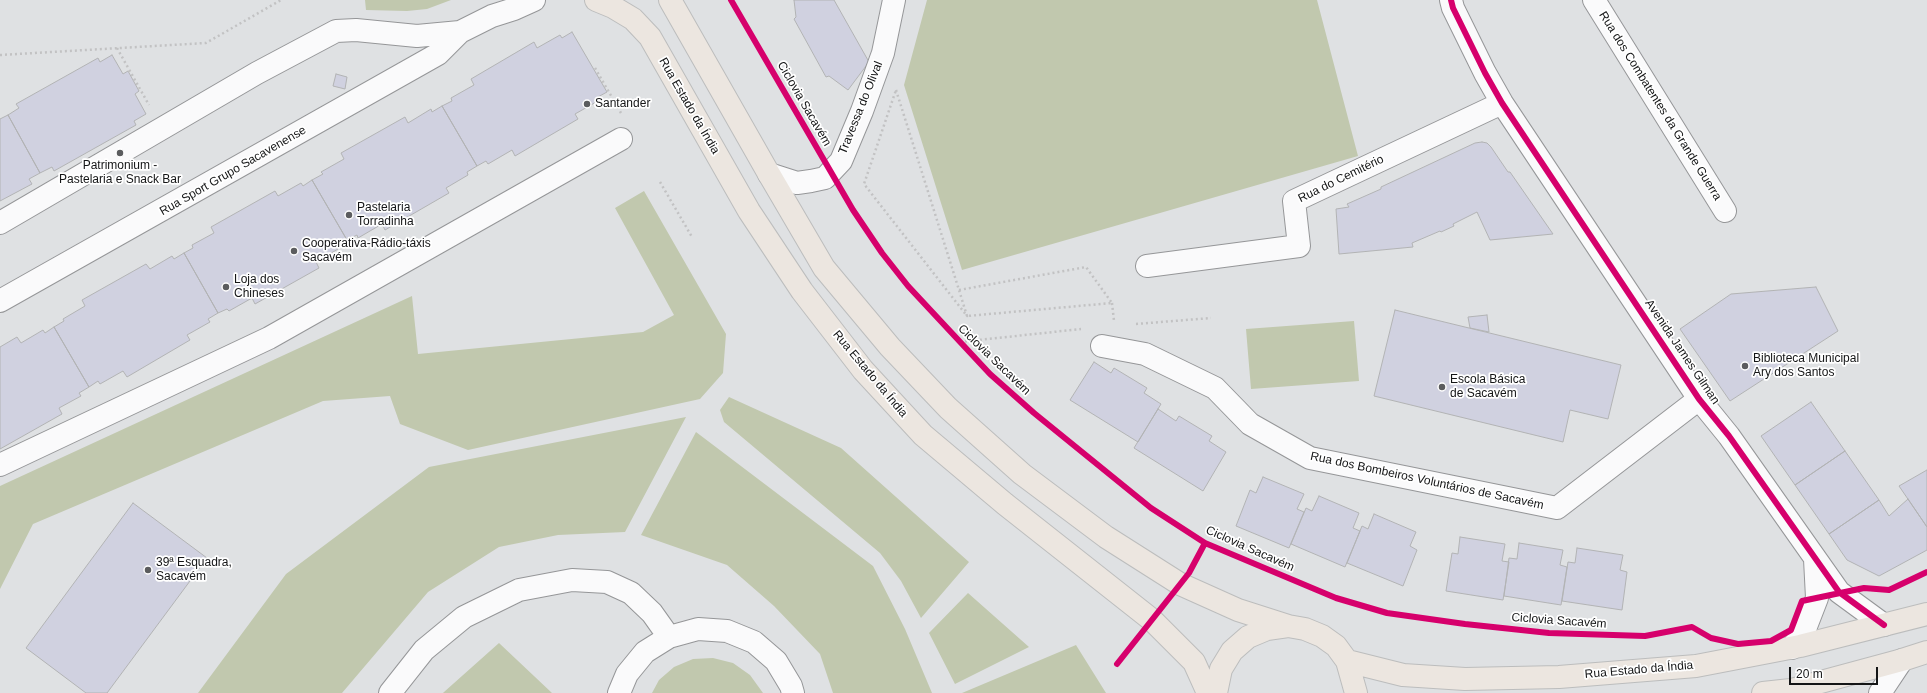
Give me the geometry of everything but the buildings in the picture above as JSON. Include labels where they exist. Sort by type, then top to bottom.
[{"type":"main road","name":"Rua Estado da Índia","points":[[596,0],[613,7],[632,18],[650,37],[749,211],[802,292],[863,370],[923,435],[1004,504],[1152,620],[1194,662],[1208,693]]},
{"type":"main road","points":[[670,0],[824,268],[890,346],[948,408],[1022,474],[1106,537],[1180,584],[1238,610],[1288,626],[1305,629],[1322,636],[1336,646],[1347,661],[1356,693]]},
{"type":"main road","name":"Rua Estado da Índia","points":[[1347,661],[1404,675],[1465,680],[1559,677],[1696,666],[1792,648],[1927,614]]},
{"type":"main road","points":[[1216,693],[1221,669],[1232,651],[1248,638],[1267,629],[1288,626]]},
{"type":"main road","points":[[1763,693],[1794,691],[1927,652]]},
{"type":"street","name":"Rua Sport Grupo Sacavenense","points":[[0,301],[438,54],[460,32],[497,8],[514,9],[534,0]]},
{"type":"street","name":"Travessa do Olival","points":[[769,174],[797,183],[825,178],[840,160],[862,111],[883,53],[894,0]]},
{"type":"street","name":"Avenida James Gilman","points":[[1451,0],[1453,8],[1502,103],[1699,399],[1729,436],[1839,592],[1884,625]]},
{"type":"street","name":"Rua dos Combatentes da Grande Guerra","points":[[1594,0],[1725,211]]},
{"type":"street","name":"Rua Sport Grupo Sacavenense","points":[[0,223],[257,73],[336,31],[356,30],[417,36],[460,32]]},
{"type":"street","name":"Rua do Cemitério","points":[[1147,266],[1299,246],[1294,201],[1502,103]]},
{"type":"street","points":[[0,465],[269,338],[621,139]]},
{"type":"street","name":"Rua dos Bombeiros Voluntários de Sacavém","points":[[1102,346],[1145,354],[1215,388],[1250,424],[1310,458],[1557,508],[1699,399]]},
{"type":"street","points":[[1792,648],[1805,629],[1817,598],[1815,559]]},
{"type":"street","points":[[390,693],[424,650],[464,617],[519,590],[572,580],[607,582],[631,593],[652,613],[670,637]]},
{"type":"street","points":[[619,693],[627,674],[645,652],[670,637],[698,629],[727,631],[754,642],[776,661],[791,686],[793,693]]},
{"type":"street","points":[[1880,693],[1902,660]]},
{"type":"path","points":[[0,55],[206,43],[281,0]]},
{"type":"path","points":[[117,48],[162,128]]},
{"type":"path","points":[[595,68],[621,114]]},
{"type":"path","points":[[896,90],[959,290],[967,316],[864,184],[896,90]]},
{"type":"path","points":[[660,182],[692,237]]},
{"type":"path","points":[[959,290],[1086,267],[1112,303],[1114,326]]},
{"type":"path","points":[[967,316],[1112,303]]},
{"type":"green space","points":[[365,0],[451,0],[427,9],[407,11],[366,10]]},
{"type":"green space","points":[[927,0],[1317,0],[1358,156],[962,270],[904,85]]},
{"type":"green space","points":[[644,191],[726,334],[723,373],[700,399],[468,450],[400,424],[390,396],[323,401],[33,524],[0,589],[0,486],[412,296],[418,354],[643,332],[674,315],[615,208]]},
{"type":"green space","points":[[1354,321],[1359,381],[1251,389],[1246,329]]},
{"type":"green space","points":[[729,397],[841,448],[969,562],[921,618],[901,581],[880,553],[724,422],[720,410]]},
{"type":"green space","points":[[686,417],[625,532],[558,535],[499,547],[428,592],[342,693],[198,693],[286,574],[429,467]]},
{"type":"green space","points":[[696,432],[873,566],[905,629],[932,693],[833,693],[820,654],[774,606],[727,565],[641,535]]},
{"type":"green space","points":[[968,593],[1029,647],[955,684],[929,633]]},
{"type":"green space","points":[[499,643],[552,693],[443,693],[444,692]]},
{"type":"green space","points":[[1076,645],[1106,693],[962,693]]},
{"type":"green space","points":[[713,658],[733,663],[750,675],[763,693],[652,693],[659,680],[674,667],[693,659]]},
{"type":"cycle path","name":"Ciclovia Sacavém","points":[[731,0],[853,210],[882,253],[908,286],[990,374],[1034,413],[1151,508],[1205,543],[1336,598],[1387,613],[1465,624],[1549,633],[1645,636],[1692,627],[1711,638],[1738,644],[1771,641],[1791,630],[1802,601],[1864,588],[1889,590],[1927,572]]},
{"type":"cycle path","points":[[1451,0],[1453,8],[1485,73],[1502,103],[1699,399],[1729,436],[1839,592],[1884,625]]},
{"type":"cycle path","name":"Ciclovia Sacavém","points":[[1117,664],[1189,573],[1205,543]]},
{"type":"place","name":"Santander","points":[[587,104]]},
{"type":"place","name":"Patrimonium - Pastelaria e Snack Bar","points":[[120,153]]},
{"type":"place","name":"Pastelaria Torradinha","points":[[349,215]]},
{"type":"place","name":"Cooperativa-Rádio-táxis Sacavém","points":[[294,251]]},
{"type":"place","name":"Loja dos Chineses","points":[[226,287]]},
{"type":"place","name":"Biblioteca Municipal Ary dos Santos","points":[[1745,366]]},
{"type":"place","name":"Escola Básica de Sacavém","points":[[1442,387]]},
{"type":"place","name":"39ª Esquadra, Sacavém","points":[[148,570]]}]
